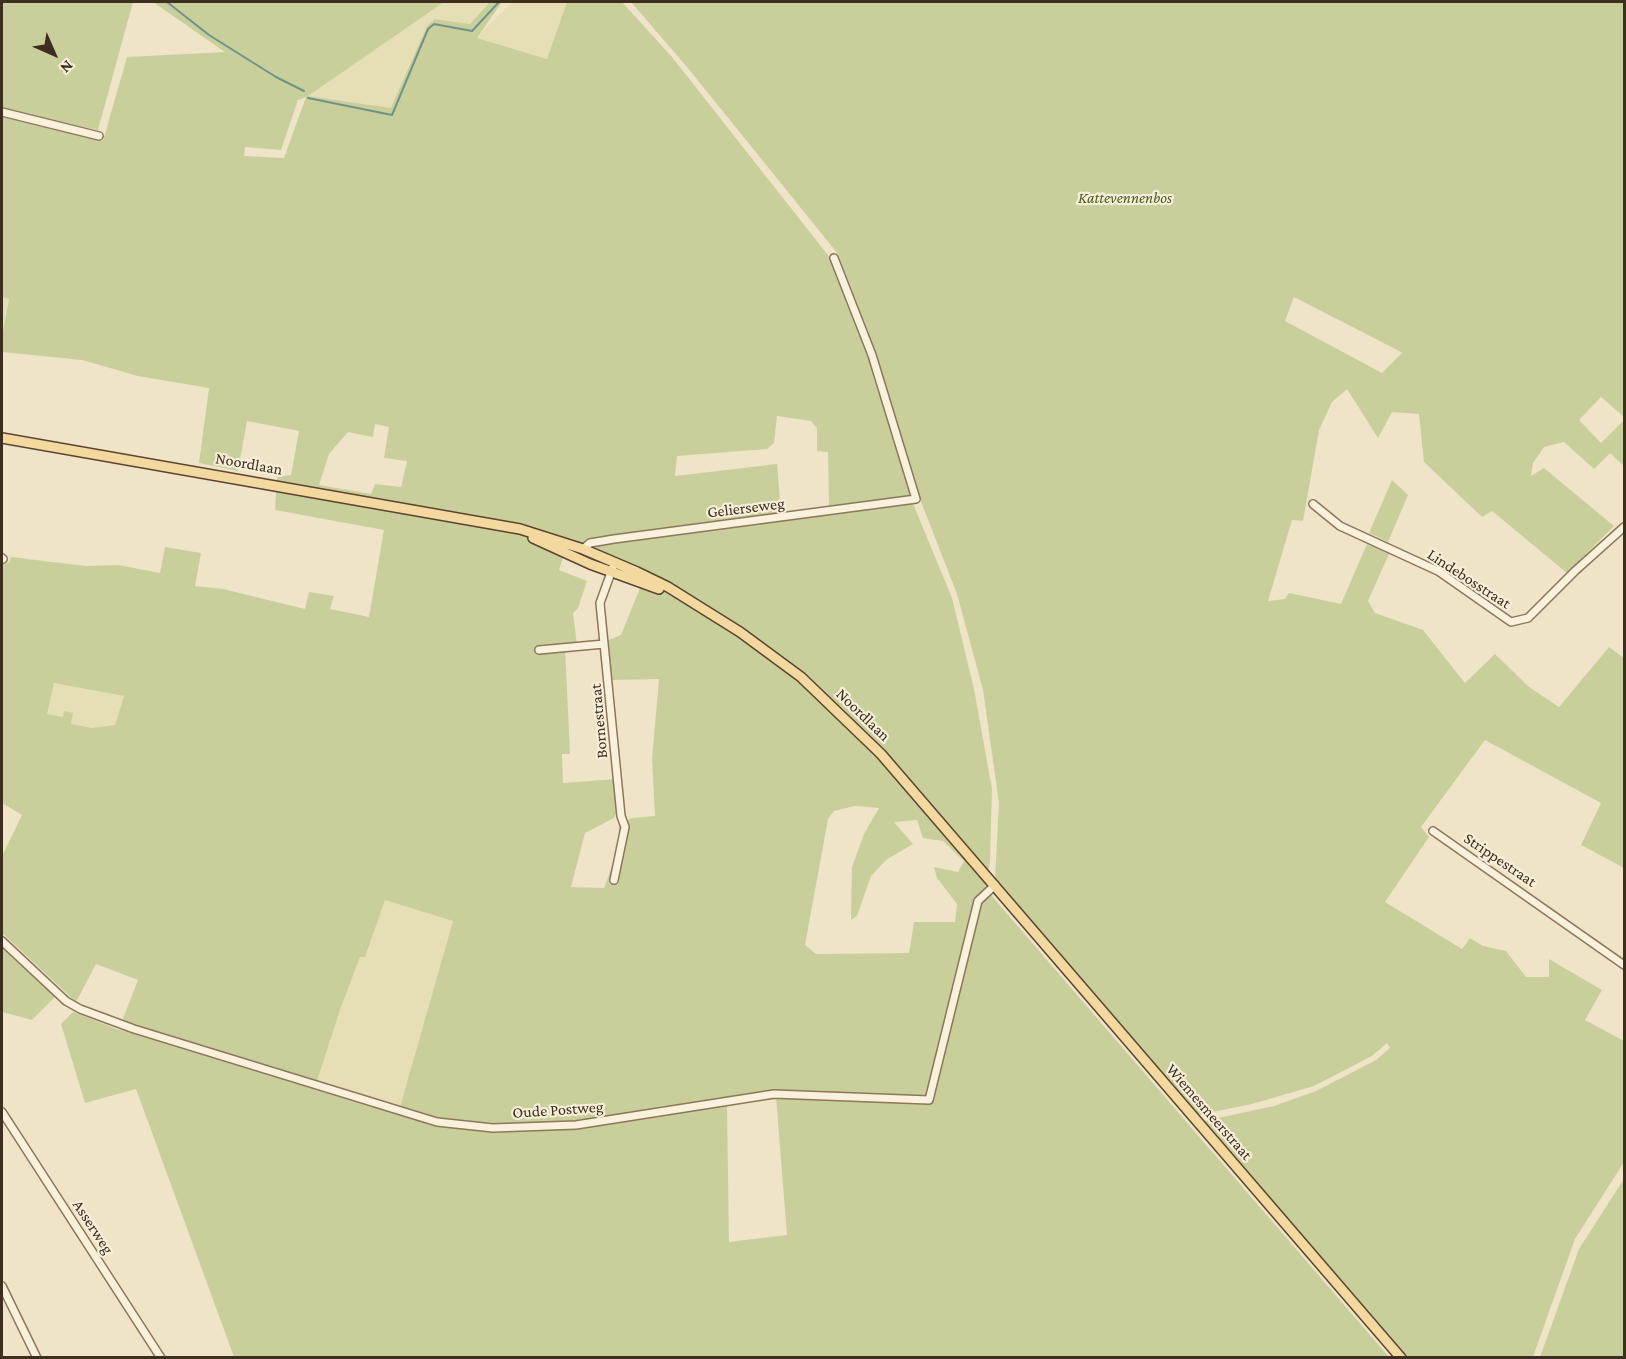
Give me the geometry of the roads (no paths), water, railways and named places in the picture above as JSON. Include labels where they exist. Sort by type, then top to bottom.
[{"type":"main road","name":"Noordlaan","points":[[2,438],[528,531],[615,562],[668,587],[765,650],[831,704],[882,754],[995,885]]},
{"type":"main road","name":"Noordlaan","points":[[491,524],[683,598]]},
{"type":"main road","name":"Wiemesmeerstraat","points":[[995,885],[1401,1358]]},
{"type":"street","points":[[2,112],[99,136]]},
{"type":"street","name":"Gelierseweg","points":[[583,549],[590,543],[614,539],[916,499],[872,355],[834,258]]},
{"type":"street","name":"Lindebosstraat","points":[[1313,504],[1340,526],[1438,571],[1511,622],[1520,622],[1528,618],[1624,527]]},
{"type":"street","name":"Bornestraat","points":[[614,880],[625,827],[621,816],[611,695],[600,603],[615,562]]},
{"type":"street","points":[[538,650],[604,644]]},
{"type":"street","name":"Strippestraat","points":[[1433,831],[1624,965]]},
{"type":"street","name":"Oude Postweg","points":[[2,941],[66,1001],[80,1010],[134,1029],[437,1122],[493,1128],[576,1125],[774,1094],[928,1100],[978,901],[995,885]]},
{"type":"street","name":"Asserweg","points":[[2,1112],[161,1358]]},
{"type":"street","points":[[2,1286],[37,1358]]},
{"type":"waterway","points":[[167,2],[209,35],[276,77],[304,91]]},
{"type":"waterway","points":[[308,98],[392,115],[428,29],[434,24],[472,31],[499,2]]},
{"type":"park label","name":"Kattevennenbos","points":[[1125,198]]}]
